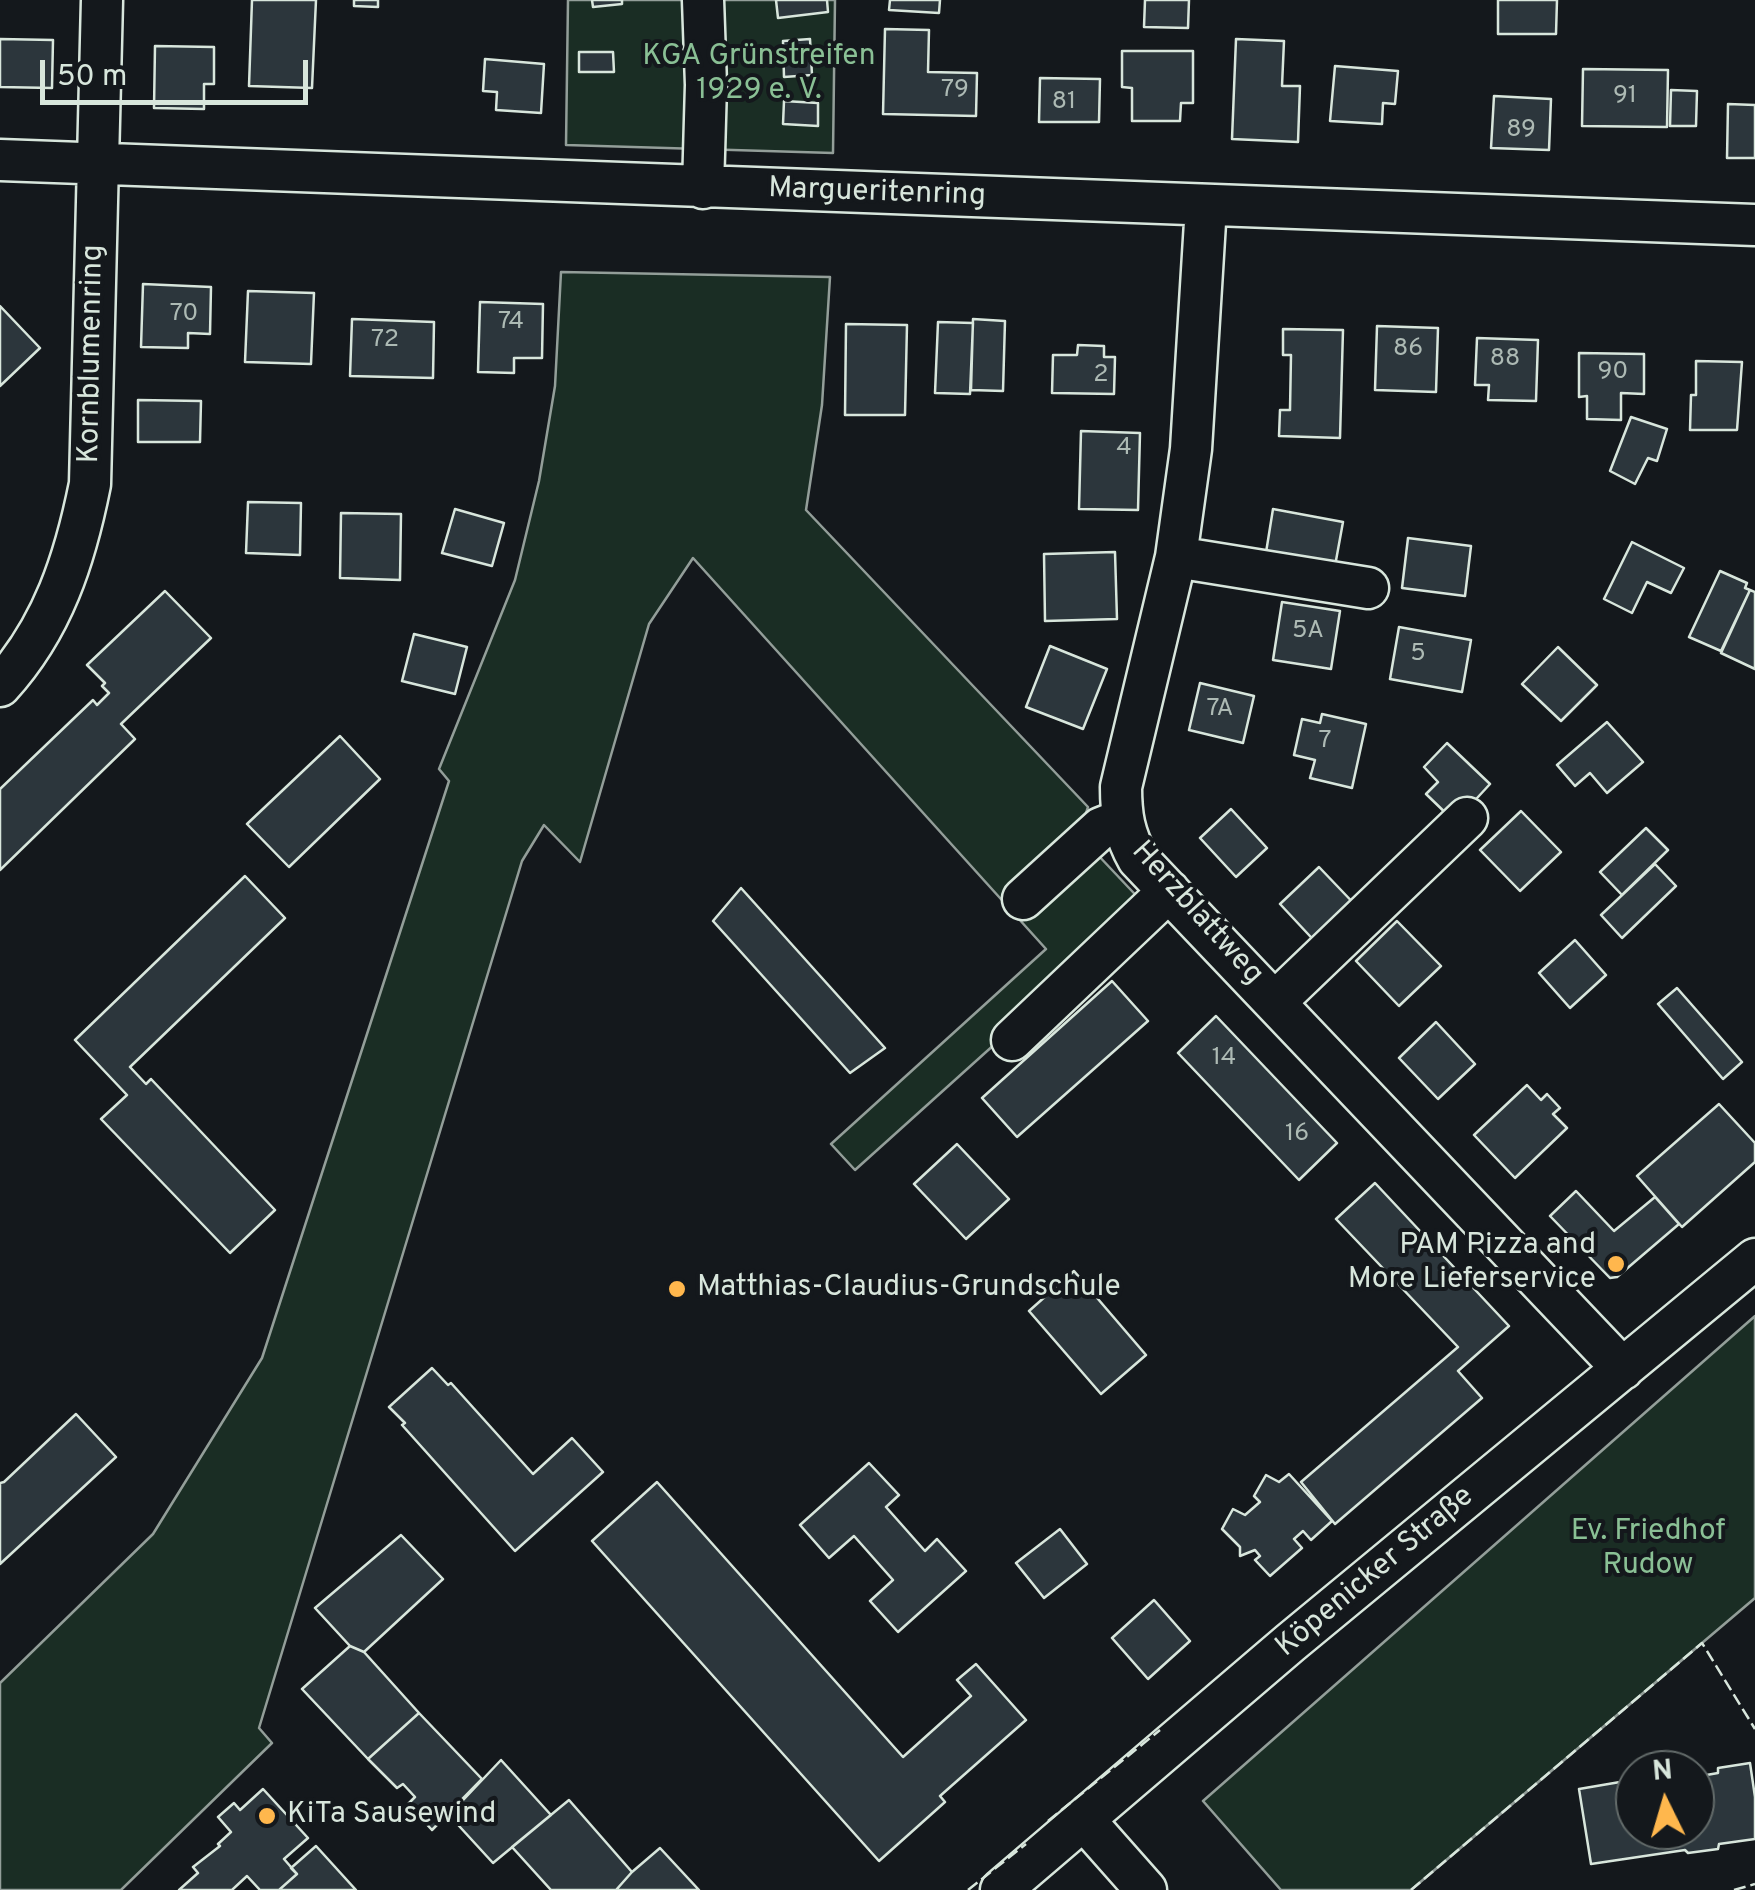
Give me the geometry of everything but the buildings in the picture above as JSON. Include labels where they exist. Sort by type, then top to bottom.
[{"type":"street","name":"Kornblumenring","points":[[0,686],[18,666],[54,608],[77,545],[88,496],[102,0]]},
{"type":"street","points":[[703,0],[703,188]]},
{"type":"street","name":"Margueritenring","points":[[0,160],[1755,225]]},
{"type":"street","name":"Herzblattweg","points":[[1206,206],[1193,431],[1176,557],[1121,787],[1121,820],[1138,859],[1623,1369]]},
{"type":"street","points":[[1176,557],[1368,588]]},
{"type":"street","points":[[1274,1002],[1467,818]]},
{"type":"street","points":[[1023,899],[1102,828],[1121,820]]},
{"type":"street","points":[[1012,1040],[1169,891]]},
{"type":"street","name":"Köpenicker Straße","points":[[1001,1890],[1290,1644],[1755,1259]]},
{"type":"street","points":[[1085,1821],[1146,1890]]},
{"type":"green space","name":"KGA Grünstreifen 1929 e. V.","points":[[568,0],[835,0],[833,153],[566,145]]},
{"type":"green space","points":[[561,272],[830,277],[822,405],[806,510],[1088,807],[1079,835],[1147,907],[855,1170],[831,1144],[1046,949],[693,558],[649,624],[580,862],[544,825],[522,861],[259,1728],[272,1743],[121,1890],[0,1890],[0,1683],[153,1534],[262,1358],[449,781],[439,769],[515,580],[539,481],[555,386]]},
{"type":"green space","name":"Ev. Friedhof Rudow","points":[[1755,1316],[1755,1598],[1411,1890],[1281,1890],[1203,1801]]},
{"type":"fence","points":[[1411,1890],[1702,1643],[1755,1729]]},
{"type":"fence","points":[[1048,1821],[1160,1730]]},
{"type":"fence","points":[[968,1890],[1026,1844]]},
{"type":"fence","points":[[1734,1890],[1755,1884]]},
{"type":"place","name":"PAM Pizza and More Lieferservice","points":[[1616,1264]]},
{"type":"place","name":"Matthias-Claudius-Grundschule","points":[[677,1289]]},
{"type":"place","name":"KiTa Sausewind","points":[[267,1816]]}]
